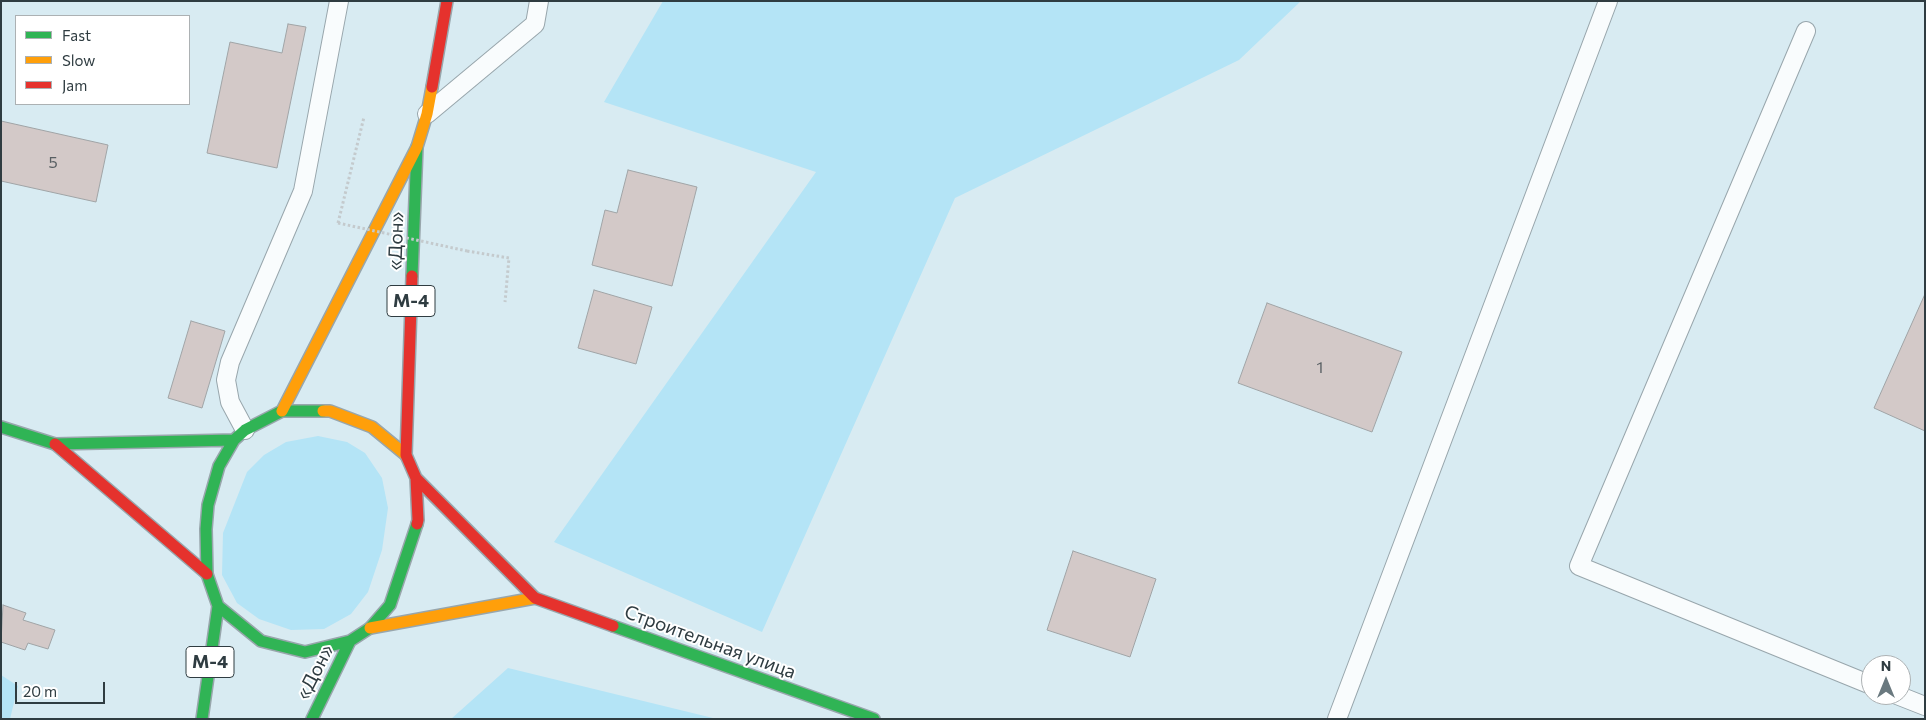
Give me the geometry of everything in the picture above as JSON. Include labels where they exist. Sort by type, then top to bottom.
[{"type":"main road","name":"«Дон»","points":[[282,411],[417,147],[427,114],[447,1]]},
{"type":"main road","name":"«Дон»","points":[[406,456],[417,147]]},
{"type":"main road","name":"«Дон»","points":[[218,606],[261,641],[305,652],[350,641],[370,628],[390,605],[418,520],[416,478],[406,456],[372,427],[330,411],[282,411],[239,435]]},
{"type":"main road","points":[[1,427],[55,444],[239,435]]},
{"type":"main road","name":"М-4","points":[[202,719],[218,606],[207,574],[206,529],[208,505],[219,466],[239,435]]},
{"type":"main road","points":[[55,444],[207,574]]},
{"type":"main road","name":"Строительная улица","points":[[416,478],[535,598],[874,719]]},
{"type":"main road","name":"Строительная улица","points":[[370,628],[535,598]]},
{"type":"main road","name":"«Дон»","points":[[312,719],[350,641]]},
{"type":"lane","points":[[239,435],[226,380],[230,362],[303,191],[339,1]]},
{"type":"lane","points":[[427,114],[535,24],[539,1]]},
{"type":"lane","points":[[1337,719],[1608,1]]},
{"type":"lane","points":[[1806,31],[1579,566],[1861,681]]},
{"type":"lane","points":[[1911,700],[1925,706]]},
{"type":"path","points":[[364,117],[338,222],[467,251],[510,258],[505,302]]},
{"type":"shaded area","points":[[663,1],[1301,1],[1239,60],[955,198],[762,632],[554,542],[816,172],[604,102]]},
{"type":"shaded area","points":[[318,436],[347,442],[365,453],[382,478],[388,508],[382,550],[368,592],[351,614],[324,629],[291,630],[259,619],[237,603],[222,575],[223,533],[247,472],[264,455],[286,442]]},
{"type":"shaded area","points":[[508,668],[713,718],[451,719]]},
{"type":"shaded area","points":[[1,675],[18,686],[10,719],[1,719]]},
{"type":"building","points":[[288,24],[306,27],[277,168],[207,153],[230,42],[282,53]]},
{"type":"building","points":[[1,121],[108,145],[96,202],[1,181]]},
{"type":"building","points":[[628,170],[697,187],[672,286],[592,265],[605,210],[617,213]]},
{"type":"building","points":[[594,290],[652,307],[636,364],[578,348]]},
{"type":"building","points":[[1925,294],[1925,431],[1874,408]]},
{"type":"building","points":[[1267,303],[1402,352],[1372,432],[1238,383]]},
{"type":"building","points":[[191,321],[225,331],[202,408],[168,398]]},
{"type":"building","points":[[1073,551],[1156,579],[1130,657],[1047,630]]},
{"type":"building","points":[[3,605],[26,613],[23,620],[55,630],[48,649],[28,643],[25,650],[1,642]]},
{"type":"traffic: fast","points":[[412,276],[417,147]]},
{"type":"traffic: fast","points":[[202,719],[218,606],[207,574],[206,529],[208,505],[219,466],[234,440],[245,430],[282,411],[323,411]]},
{"type":"traffic: fast","points":[[1,427],[55,444],[234,440]]},
{"type":"traffic: fast","points":[[218,606],[261,641],[305,652],[350,641],[370,628],[390,605],[417,524]]},
{"type":"traffic: fast","points":[[613,626],[874,719]]},
{"type":"traffic: fast","points":[[312,719],[350,641]]},
{"type":"traffic: slow","points":[[282,411],[417,147],[427,114],[432,87]]},
{"type":"traffic: slow","points":[[323,411],[330,411],[372,427],[406,455]]},
{"type":"traffic: slow","points":[[370,628],[535,598]]},
{"type":"traffic: jam","points":[[432,87],[447,1]]},
{"type":"traffic: jam","points":[[412,276],[406,455],[416,478],[417,524]]},
{"type":"traffic: jam","points":[[55,444],[207,574]]},
{"type":"traffic: jam","points":[[416,478],[535,598],[613,626]]}]
